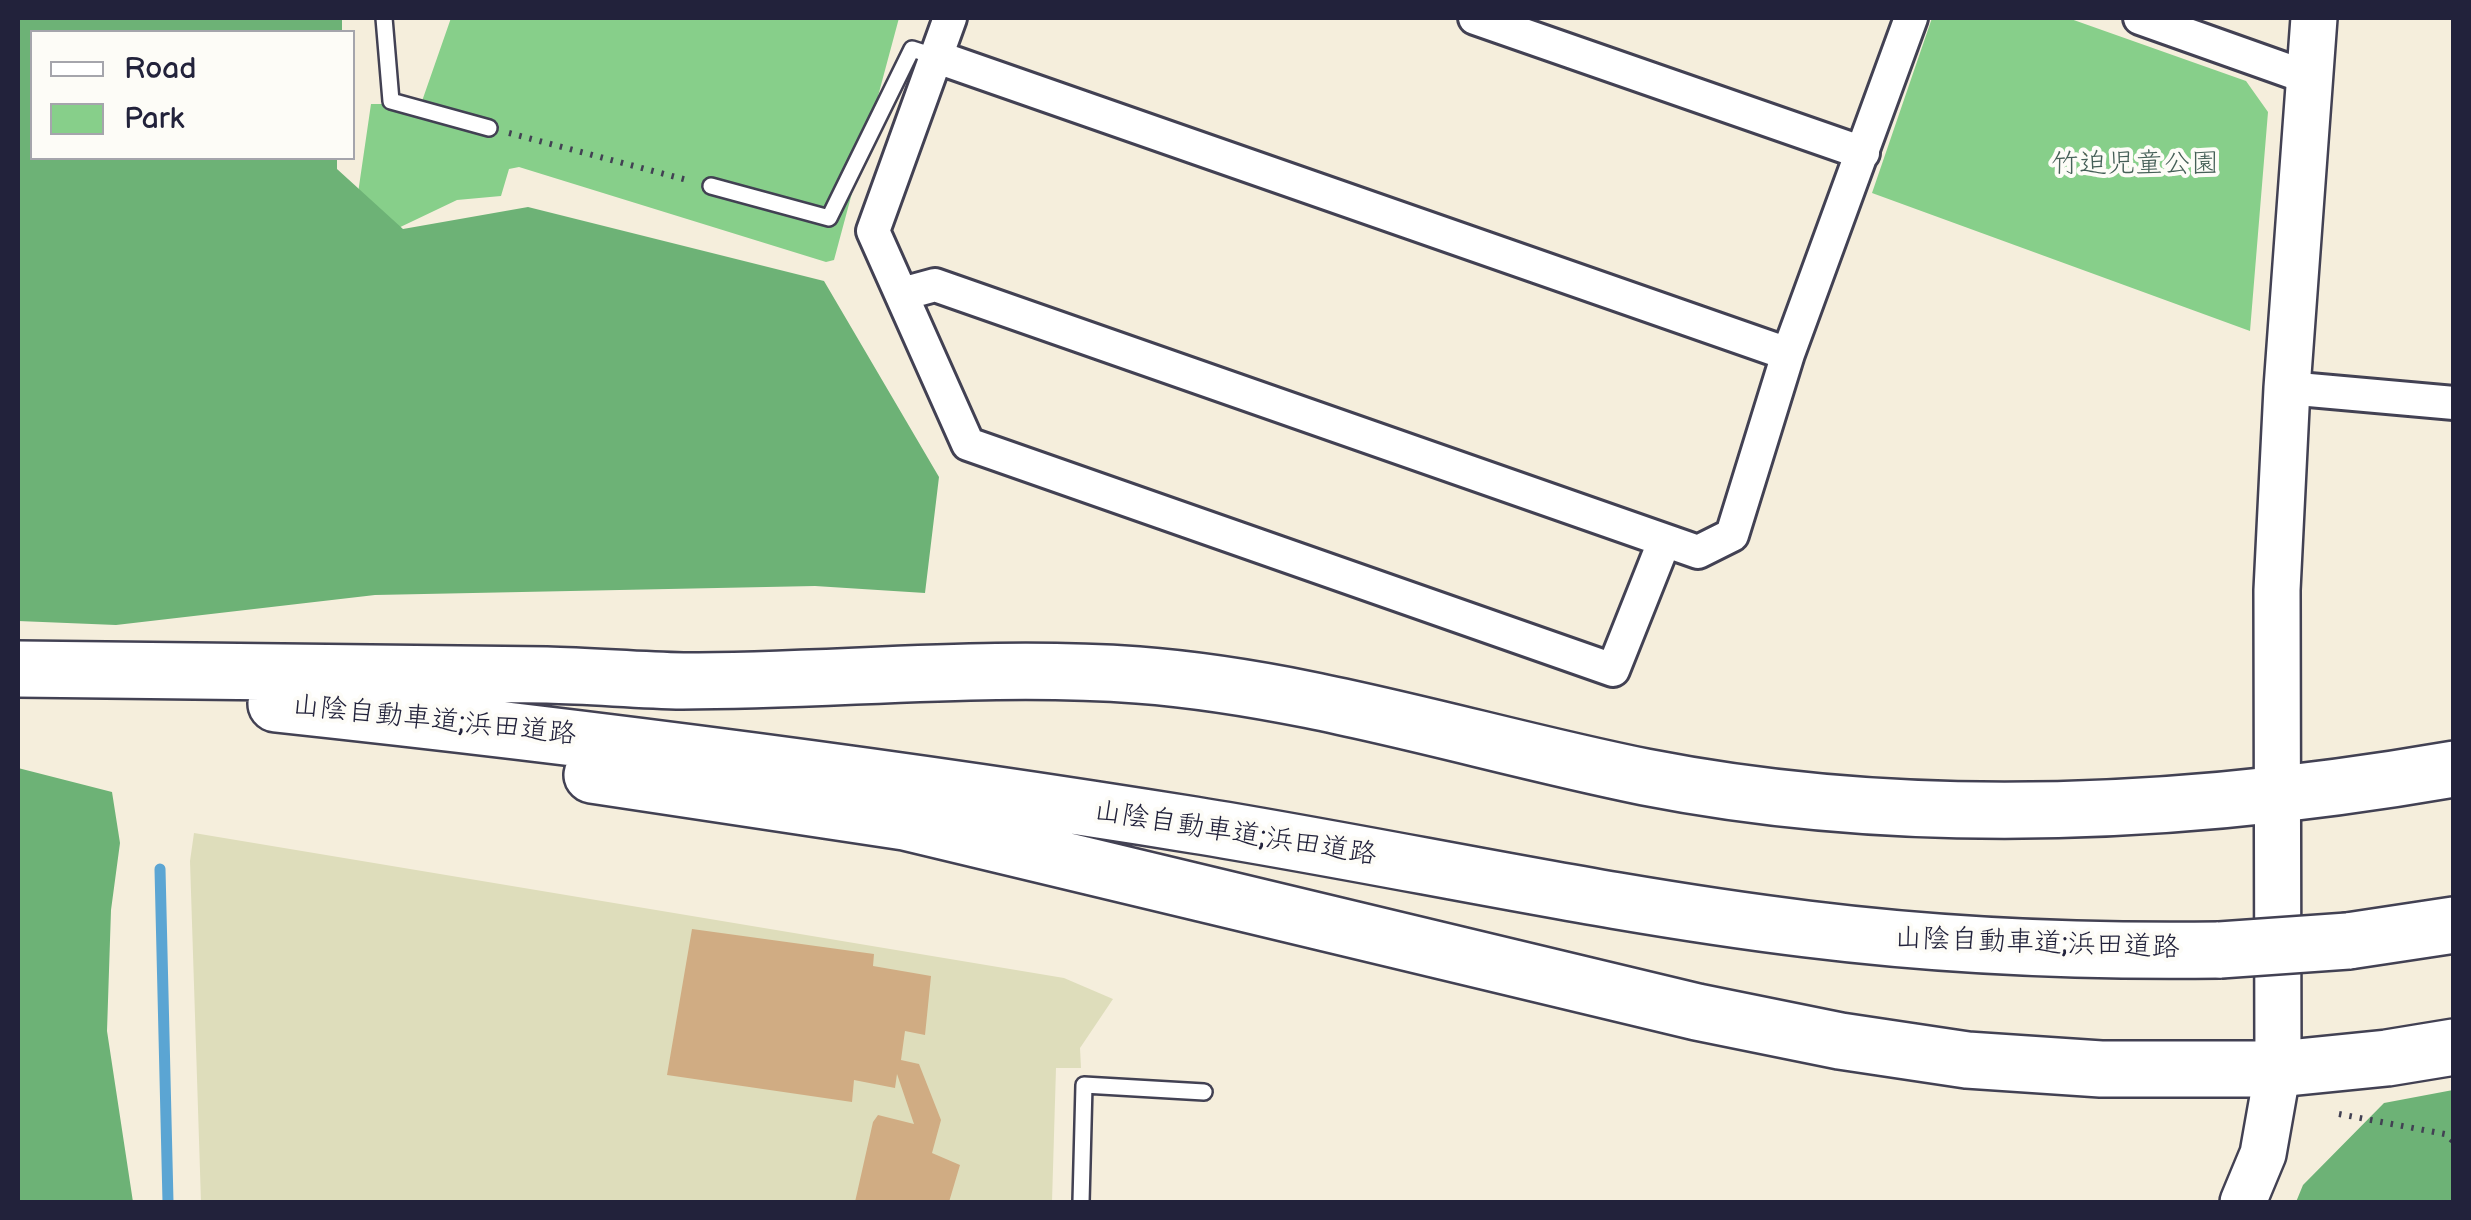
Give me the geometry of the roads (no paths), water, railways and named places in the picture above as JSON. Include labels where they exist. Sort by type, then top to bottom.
[{"type":"highway","points":[[18,673],[556,676],[680,681],[1048,670],[1144,676],[1311,702],[1649,778],[1861,804],[2065,810],[2275,797],[2454,770]]},
{"type":"highway","name":"山陰自動車道;浜田道路","points":[[18,673],[652,746],[913,782],[1804,929],[2054,950],[2220,950],[2348,941],[2454,925]]},
{"type":"highway","points":[[393,716],[548,768],[905,822],[1697,1012],[1840,1041],[1967,1060],[2100,1070],[2278,1068],[2454,1048]]},
{"type":"street","points":[[950,18],[873,231],[968,444],[1613,670],[1664,542]]},
{"type":"street","points":[[1475,18],[1863,153]]},
{"type":"street","points":[[902,294],[935,284],[1698,552],[1732,535],[1788,354],[1912,18]]},
{"type":"street","points":[[2140,18],[2309,78]]},
{"type":"street","points":[[2243,1202],[2263,1154],[2278,1068],[2277,590],[2287,388],[2314,18]]},
{"type":"street","points":[[937,57],[1788,354]]},
{"type":"street","points":[[2287,388],[2454,403]]},
{"type":"lane","points":[[384,18],[391,101],[489,128]]},
{"type":"lane","points":[[711,186],[828,218],[912,49],[937,57]]},
{"type":"lane","points":[[1081,1202],[1084,1086],[1204,1092]]},
{"type":"waterway","points":[[160,869],[168,1202]]},
{"type":"park label","name":"竹迫児童公園","points":[[2135,165]]}]
